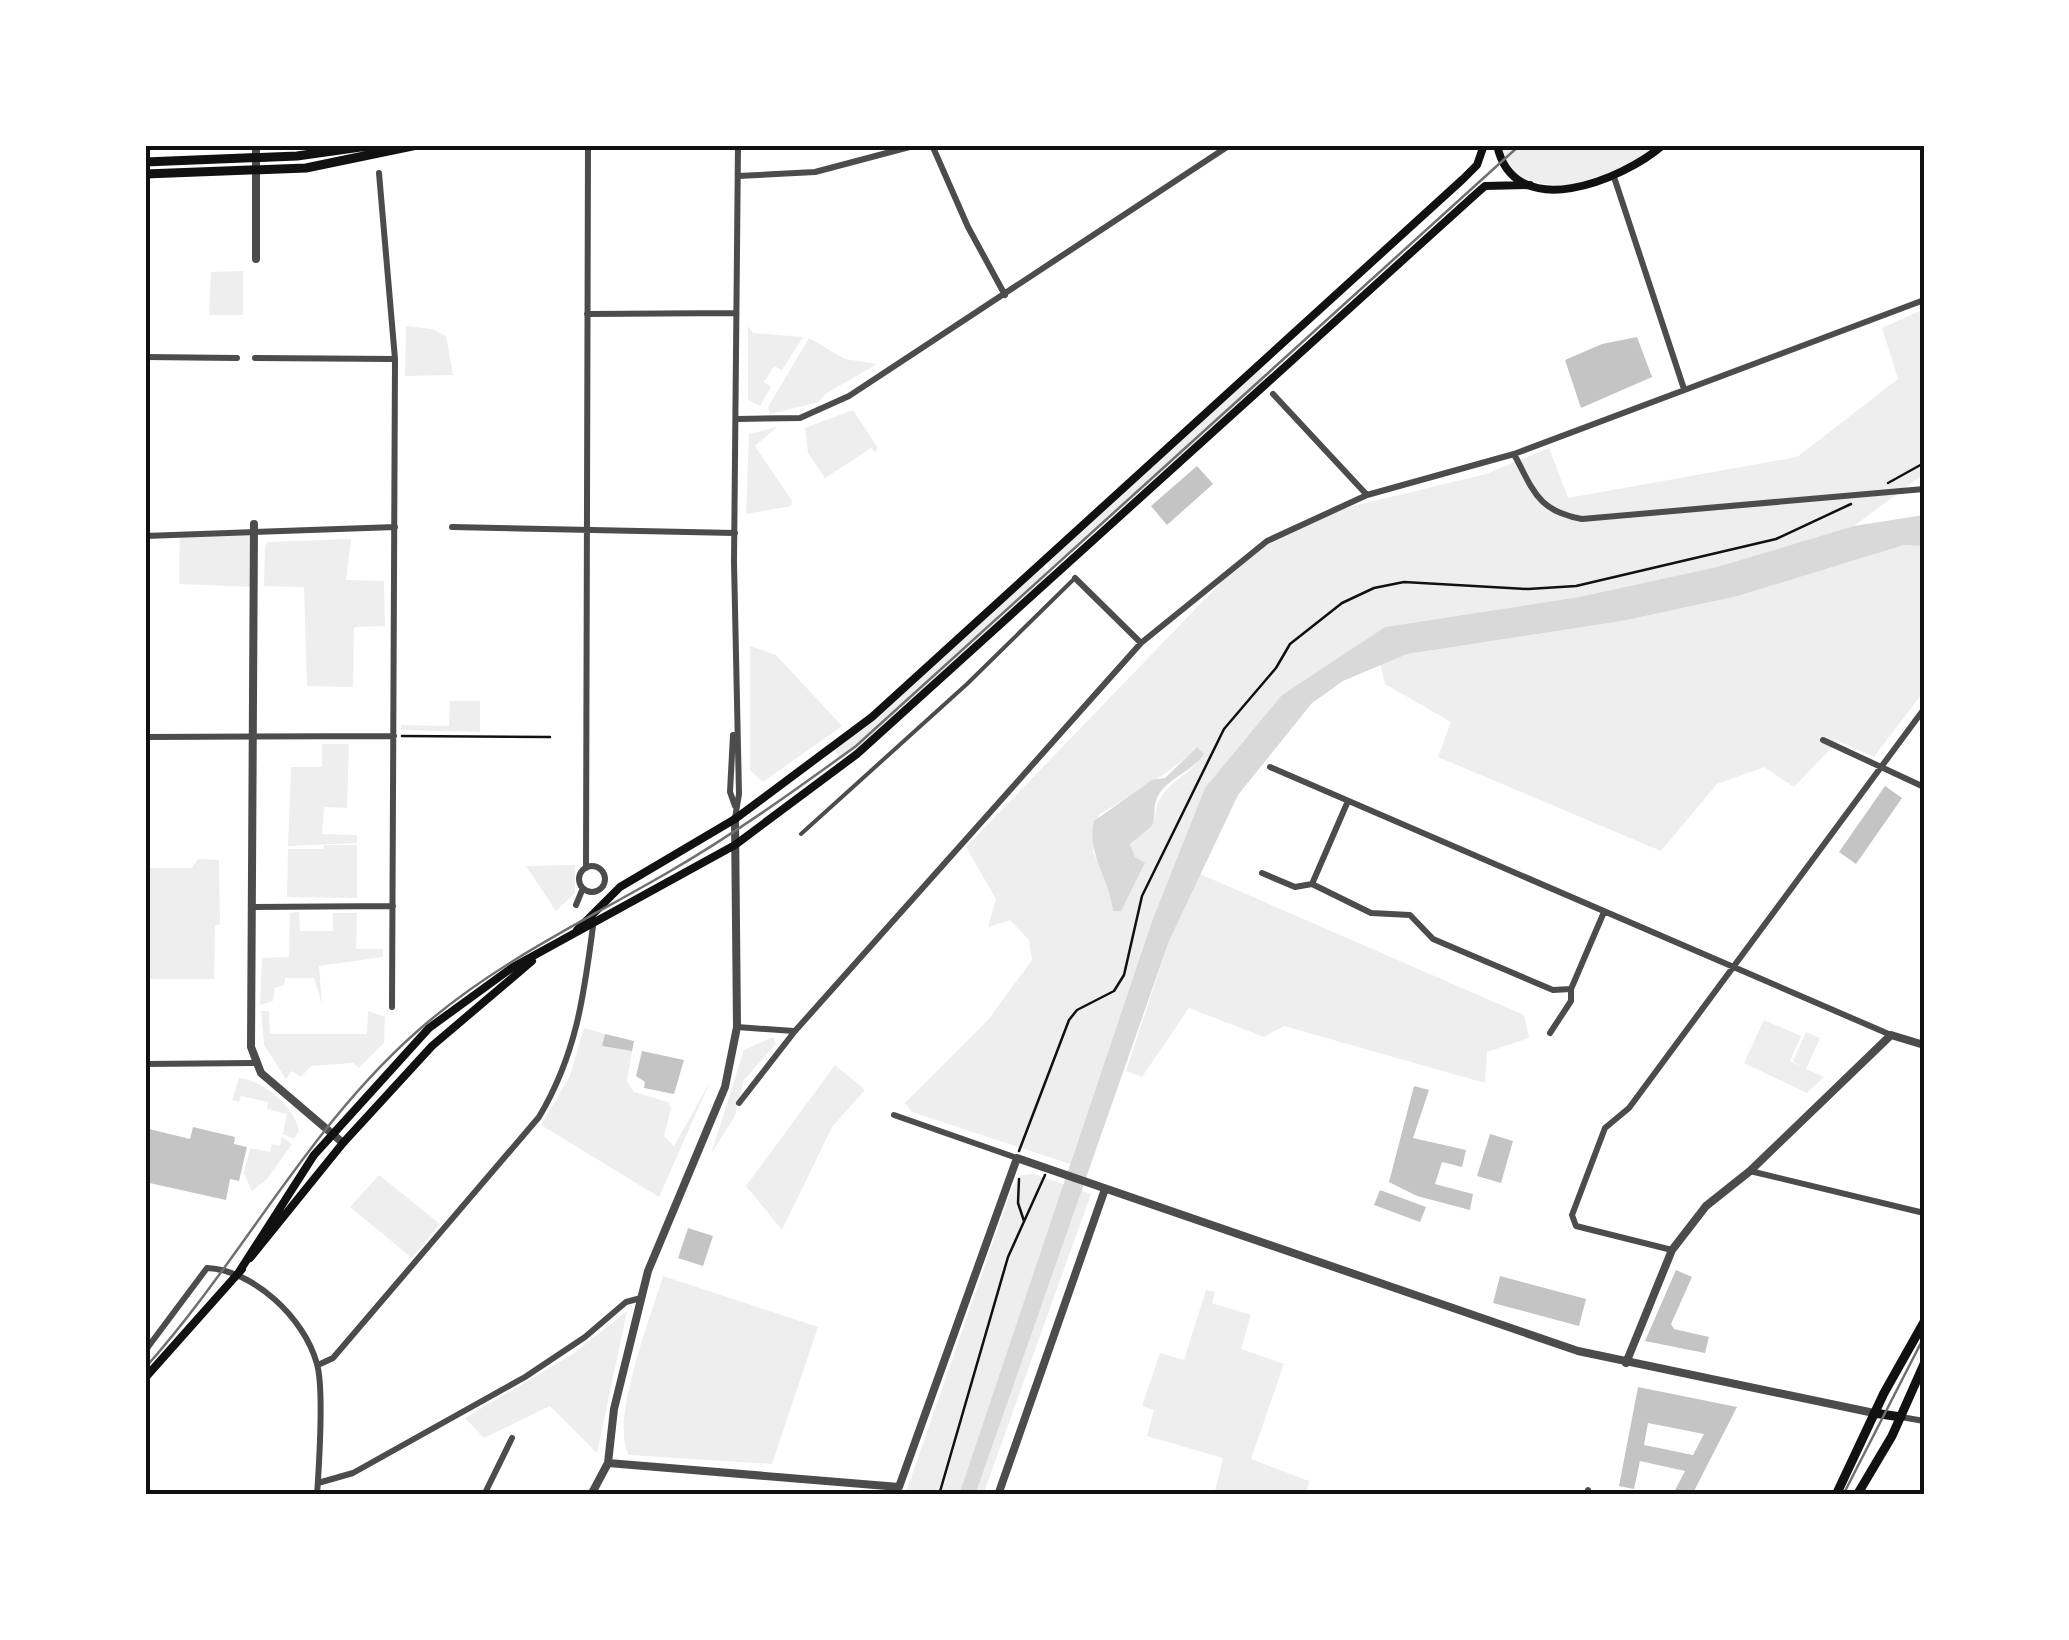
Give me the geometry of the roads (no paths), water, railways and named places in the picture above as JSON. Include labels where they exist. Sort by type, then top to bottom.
[{"type":"main road","points":[[145,162],[256,150],[351,150],[375,145]]},
{"type":"main road","points":[[145,174],[255,172],[339,163],[417,145]]},
{"type":"main road","points":[[574,933],[620,887],[735,819],[898,694],[1478,164],[1484,145]]},
{"type":"main road","points":[[1497,145],[1506,170],[1530,186]]},
{"type":"main road","points":[[239,1272],[332,1134],[429,1028],[496,978],[734,845],[857,754],[1248,396],[1268,383],[1485,186],[1574,188],[1614,177],[1663,145]]},
{"type":"main road","points":[[145,1378],[239,1272],[343,1143],[450,1028],[538,954]]},
{"type":"main road","points":[[1836,1495],[1874,1412],[1924,1322]]},
{"type":"main road","points":[[1857,1495],[1901,1417],[1924,1364]]},
{"type":"main road","points":[[1874,1412],[1901,1417]]},
{"type":"street","points":[[576,905],[583,888],[580,875],[586,868],[588,145]]},
{"type":"street","points":[[591,1495],[608,1463],[614,1409],[640,1298],[677,1197],[725,1087],[737,1028],[734,845],[739,780],[735,722],[738,145]]},
{"type":"street","points":[[738,176],[815,172],[917,145]]},
{"type":"street","points":[[932,145],[968,227],[1005,294]]},
{"type":"street","points":[[738,420],[785,420],[817,412],[884,376],[1230,145]]},
{"type":"street","points":[[256,150],[256,258]]},
{"type":"street","points":[[379,173],[396,359],[392,1007]]},
{"type":"street","points":[[1614,177],[1684,390]]},
{"type":"street","points":[[739,1103],[795,1031],[1141,643],[1268,542],[1368,495],[1514,454],[1924,300]]},
{"type":"street","points":[[586,314],[736,314]]},
{"type":"street","points":[[145,357],[237,358]]},
{"type":"street","points":[[255,358],[396,359]]},
{"type":"street","points":[[1274,394],[1368,495]]},
{"type":"street","points":[[1514,454],[1543,505],[1556,514],[1582,519],[1924,488]]},
{"type":"street","points":[[145,536],[254,529],[396,527]]},
{"type":"street","points":[[452,527],[735,533]]},
{"type":"street","points":[[254,529],[254,1063]]},
{"type":"street","points":[[801,834],[967,684],[1075,578],[1141,643]]},
{"type":"street","points":[[1672,1250],[1576,1226],[1572,1216],[1605,1128],[1629,1108],[1924,709]]},
{"type":"street","points":[[145,738],[394,736]]},
{"type":"street","points":[[1823,740],[1924,787]]},
{"type":"street","points":[[1270,767],[1891,1035],[1924,1045]]},
{"type":"street","points":[[1312,884],[1348,801]]},
{"type":"street","points":[[583,888],[594,892],[605,881],[598,868],[586,868]]},
{"type":"street","points":[[1262,874],[1295,887],[1312,884],[1371,913],[1404,912],[1433,939],[1554,990],[1571,989]]},
{"type":"street","points":[[254,907],[393,906]]},
{"type":"street","points":[[1550,1032],[1572,1000],[1571,989],[1604,912]]},
{"type":"street","points":[[318,1365],[333,1358],[539,1117],[564,1074],[580,1014],[593,926]]},
{"type":"street","points":[[737,1028],[795,1031]]},
{"type":"street","points":[[1626,1363],[1672,1250],[1706,1206],[1750,1171],[1891,1035]]},
{"type":"street","points":[[145,1064],[254,1063],[343,1143]]},
{"type":"street","points":[[894,1115],[1532,1336],[1626,1363],[1874,1412]]},
{"type":"street","points":[[608,1463],[899,1486],[1017,1158]]},
{"type":"street","points":[[1750,1171],[1924,1212]]},
{"type":"street","points":[[998,1495],[1104,1188]]},
{"type":"street","points":[[145,1352],[206,1268],[239,1272],[294,1322],[318,1365],[318,1495]]},
{"type":"street","points":[[318,1484],[353,1473],[524,1377],[585,1337],[626,1302],[640,1298]]},
{"type":"street","points":[[1901,1417],[1924,1421]]},
{"type":"street","points":[[484,1495],[512,1438]]},
{"type":"tram line","points":[[145,1368],[349,1101],[428,1022],[514,960],[716,843],[856,746],[1520,145]]},
{"type":"tram line","points":[[1843,1495],[1924,1337]]}]
